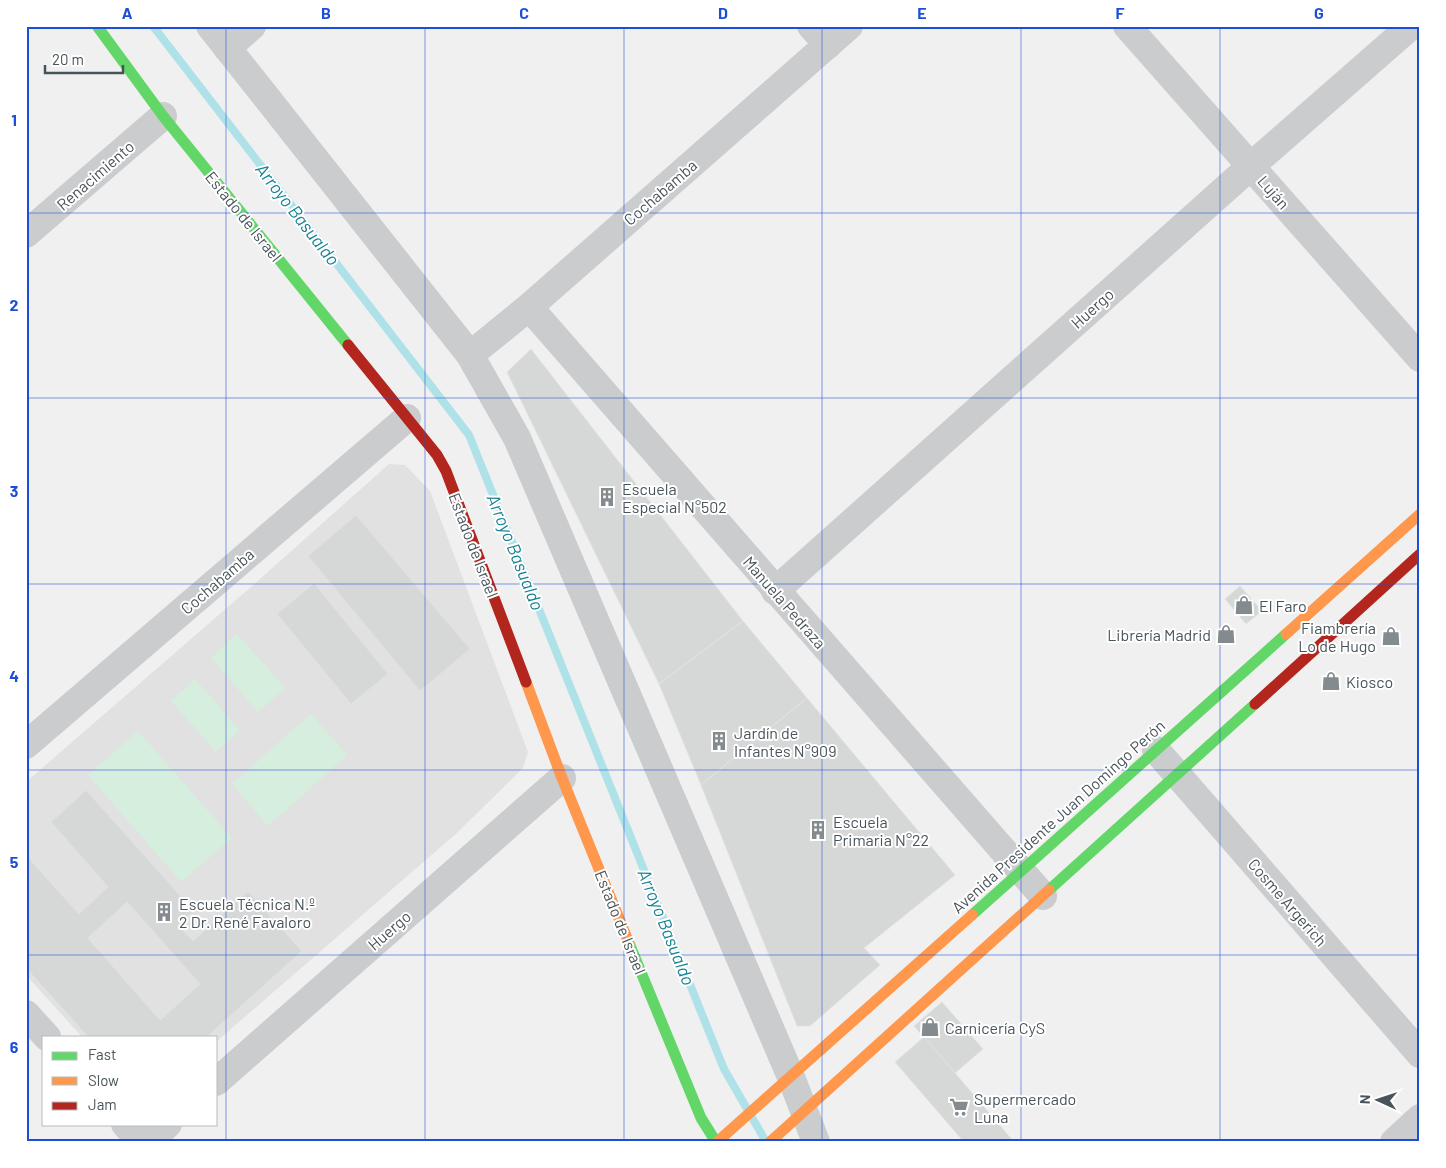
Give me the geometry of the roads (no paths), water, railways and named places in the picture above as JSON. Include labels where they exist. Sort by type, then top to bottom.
[{"type":"main road","name":"Estado de Israel","points":[[97,26],[163,116],[437,455],[446,470],[562,778],[701,1118],[716,1142]]},
{"type":"main road","name":"Avenida Presidente Juan Domingo Perón","points":[[716,1142],[1420,514]]},
{"type":"main road","points":[[770,1142],[1420,554]]},
{"type":"street","points":[[210,26],[470,355],[517,438],[791,1077],[816,1142]]},
{"type":"street","points":[[227,48],[252,26]]},
{"type":"street","name":"Cochabamba","points":[[470,355],[529,307],[819,36],[849,26]]},
{"type":"street","name":"Luján","points":[[1127,26],[1420,358]]},
{"type":"street","name":"Huergo","points":[[775,591],[1410,26]]},
{"type":"street","name":"Renacimiento","points":[[26,234],[163,116]]},
{"type":"street","name":"Manuela Pedraza","points":[[529,307],[1043,896]]},
{"type":"street","name":"Cochabamba","points":[[26,745],[407,418]]},
{"type":"street","name":"Cosme Argerich","points":[[1156,750],[1420,1054]]},
{"type":"street","name":"Huergo","points":[[218,1080],[562,778]]},
{"type":"street","points":[[26,1014],[46,1036]]},
{"type":"street","points":[[1394,1142],[1420,1118]]},
{"type":"street","points":[[127,1126],[141,1142]]},
{"type":"street","points":[[148,1142],[166,1126]]},
{"type":"waterway","name":"Arroyo Basualdo","points":[[153,26],[469,435],[724,1069],[765,1140]]},
{"type":"place","name":"Escuela Especial N°502","points":[[607,497]]},
{"type":"place","name":"El Faro","points":[[1244,605]]},
{"type":"place","name":"Librería Madrid","points":[[1226,634]]},
{"type":"place","name":"Fiambrería Lo de Hugo","points":[[1391,636]]},
{"type":"place","name":"Kiosco","points":[[1331,681]]},
{"type":"place","name":"Jardín de Infantes N°909","points":[[719,741]]},
{"type":"place","name":"Escuela Primaria N°22","points":[[818,830]]},
{"type":"place","name":"Escuela Técnica N.º 2 Dr. René Favaloro","points":[[164,912]]},
{"type":"place","name":"Carnicería CyS","points":[[930,1027]]},
{"type":"place","name":"Supermercado Luna","points":[[959,1107]]}]
